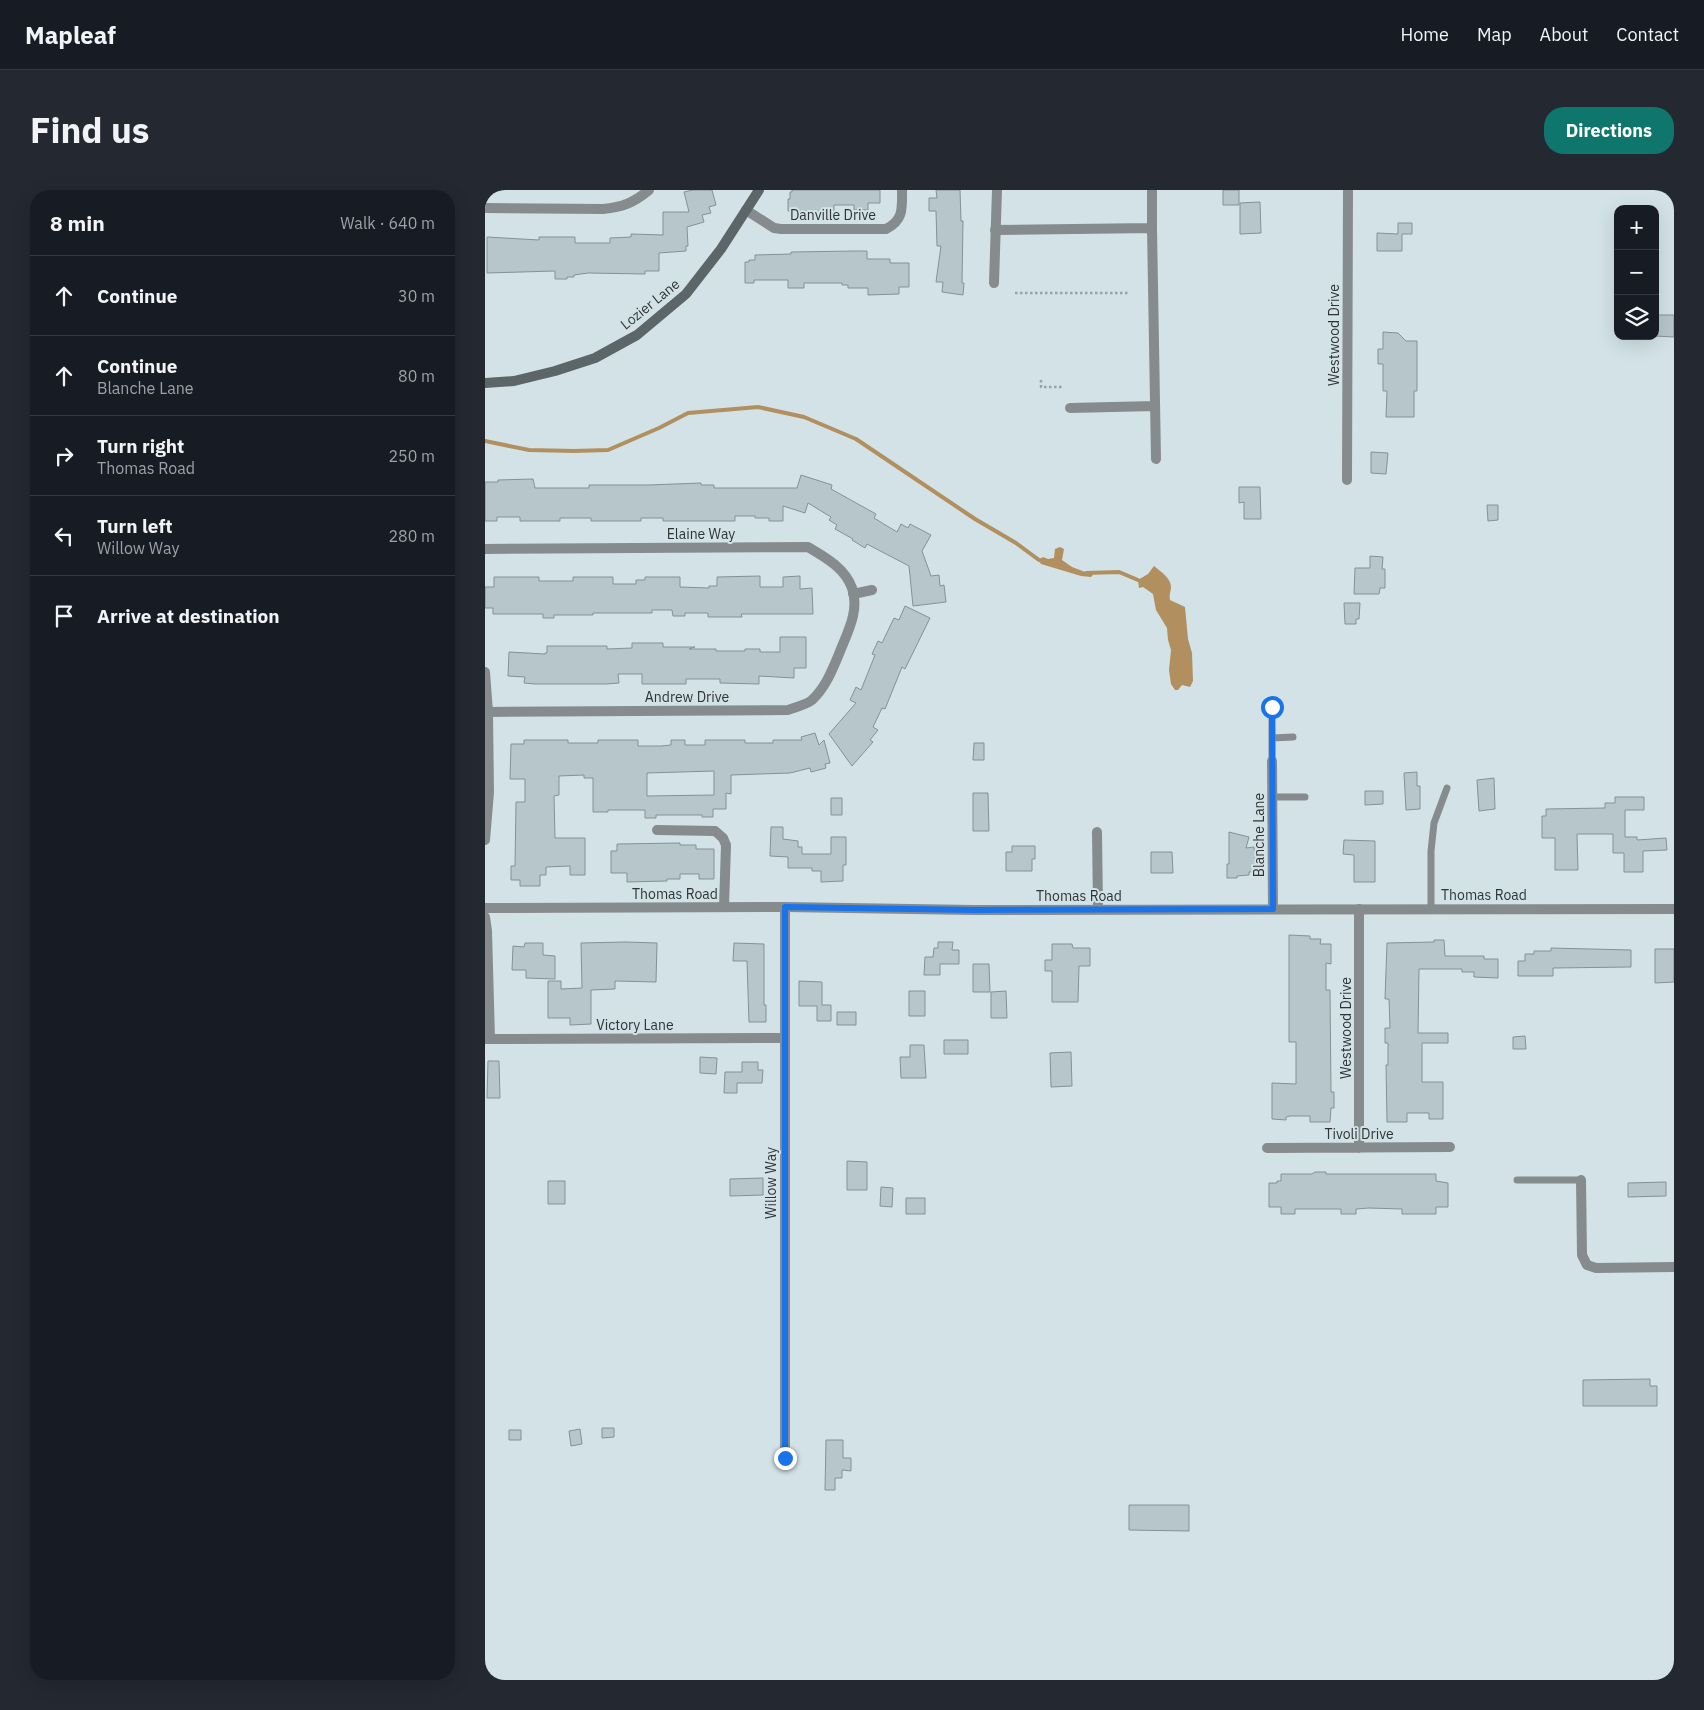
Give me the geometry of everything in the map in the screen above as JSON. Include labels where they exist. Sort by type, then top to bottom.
[{"type":"main road","name":"Lozier Lane","points":[[485,383],[514,381],[595,358],[637,335],[686,294],[721,249],[759,190]]},
{"type":"street","points":[[485,208],[603,209],[621,207],[639,198],[649,190]]},
{"type":"street","name":"Danville Drive","points":[[746,210],[774,228],[781,229],[886,229],[894,225],[900,216],[902,190]]},
{"type":"street","points":[[994,283],[997,190]]},
{"type":"street","points":[[1152,190],[1156,459]]},
{"type":"street","name":"Westwood Drive","points":[[1347,480],[1348,190]]},
{"type":"street","points":[[995,230],[1152,228]]},
{"type":"street","points":[[1070,408],[1155,406]]},
{"type":"street","name":"Elaine Way","points":[[485,549],[808,547],[831,561],[844,573],[852,588],[855,606],[848,635]]},
{"type":"street","points":[[853,594],[872,590]]},
{"type":"street","name":"Andrew Drive","points":[[487,712],[787,710],[811,701],[824,687],[848,635]]},
{"type":"street","points":[[485,672],[489,792],[485,840]]},
{"type":"street","name":"Blanche Lane","points":[[1272,761],[1273,909]]},
{"type":"street","points":[[657,830],[715,831],[723,838],[725,846],[724,907]]},
{"type":"street","points":[[1097,832],[1098,910]]},
{"type":"street","name":"Thomas Road","points":[[485,908],[785,907],[974,910],[1674,909]]},
{"type":"street","name":"Willow Way","points":[[785,907],[785,1458]]},
{"type":"street","name":"Westwood Drive","points":[[1359,909],[1359,1148]]},
{"type":"street","points":[[485,917],[487,931],[487,1039]]},
{"type":"street","name":"Victory Lane","points":[[487,1039],[785,1038]]},
{"type":"street","name":"Tivoli Drive","points":[[1267,1148],[1450,1147]]},
{"type":"street","points":[[1581,1180],[1582,1255],[1587,1265],[1596,1268],[1674,1268]]},
{"type":"lane","points":[[1272,707],[1272,761]]},
{"type":"lane","points":[[1272,738],[1293,737]]},
{"type":"lane","points":[[1431,909],[1431,851],[1434,824],[1447,788]]},
{"type":"lane","points":[[1273,797],[1305,797]]},
{"type":"lane","points":[[1517,1180],[1581,1180]]},
{"type":"path","points":[[1015,293],[1130,293]]},
{"type":"path","points":[[1041,380],[1041,387],[1063,387]]},
{"type":"shaded area","points":[[1060,547],[1064,549],[1062,560],[1072,567],[1093,575],[1091,577],[1081,576],[1041,564],[1039,560],[1043,557],[1048,559],[1054,558],[1055,549]]},
{"type":"shaded area","points":[[1154,566],[1165,575],[1171,584],[1170,600],[1185,607],[1188,639],[1192,653],[1193,681],[1190,687],[1182,685],[1178,690],[1175,690],[1171,684],[1169,670],[1171,650],[1167,628],[1156,610],[1153,594],[1143,587],[1139,588],[1138,580],[1148,574]]},
{"type":"building","points":[[712,190],[716,205],[709,207],[711,213],[702,215],[704,222],[687,227],[688,246],[686,246],[686,251],[659,253],[659,271],[645,271],[645,274],[588,273],[567,277],[567,279],[555,279],[555,271],[487,273],[487,237],[539,240],[539,237],[575,237],[575,243],[610,243],[610,238],[631,237],[631,234],[663,235],[663,212],[689,212],[684,192]]},
{"type":"building","points":[[792,190],[880,190],[880,203],[868,203],[868,210],[854,210],[854,205],[834,205],[834,211],[788,211],[788,199],[790,199],[790,192]]},
{"type":"building","points":[[936,190],[960,190],[961,221],[963,221],[963,295],[942,292],[943,282],[936,282],[941,246],[937,246],[936,211],[929,211],[929,198],[937,198]]},
{"type":"building","points":[[1223,190],[1239,190],[1239,205],[1223,205]]},
{"type":"building","points":[[1260,202],[1261,233],[1240,234],[1240,203]]},
{"type":"building","points":[[1398,223],[1412,223],[1412,234],[1402,234],[1402,251],[1377,251],[1377,233],[1398,234]]},
{"type":"building","points":[[867,251],[867,259],[890,259],[890,263],[909,263],[909,287],[899,287],[899,294],[868,295],[868,288],[848,288],[848,285],[842,285],[842,283],[804,283],[804,288],[788,288],[788,280],[754,280],[754,283],[745,283],[745,262],[755,260],[755,255],[791,254],[791,252]]},
{"type":"building","points":[[1659,315],[1674,315],[1674,337],[1659,336]]},
{"type":"building","points":[[1383,332],[1398,333],[1406,341],[1417,341],[1417,391],[1414,391],[1414,417],[1386,417],[1387,391],[1383,391],[1383,364],[1378,364],[1378,349],[1383,349]]},
{"type":"building","points":[[1371,452],[1388,453],[1386,474],[1371,473]]},
{"type":"building","points":[[801,475],[832,485],[831,489],[876,514],[874,518],[897,532],[901,524],[908,528],[910,524],[931,535],[922,551],[931,576],[939,575],[940,586],[944,585],[946,602],[913,606],[909,566],[867,544],[865,548],[852,540],[835,529],[837,525],[829,520],[831,517],[808,503],[805,513],[783,506],[783,521],[769,521],[769,518],[755,518],[755,516],[735,516],[735,521],[663,521],[663,518],[641,518],[641,521],[591,521],[591,518],[560,518],[560,521],[520,521],[520,517],[497,517],[497,521],[485,521],[485,482],[498,482],[498,480],[533,479],[535,488],[589,488],[589,485],[701,483],[701,485],[714,485],[714,488],[797,488]]},
{"type":"building","points":[[1239,487],[1260,487],[1261,519],[1244,519],[1244,502],[1239,503]]},
{"type":"building","points":[[1487,505],[1498,505],[1498,520],[1488,521]]},
{"type":"building","points":[[1370,556],[1383,557],[1382,569],[1385,569],[1385,588],[1380,588],[1379,594],[1354,594],[1355,568],[1370,568]]},
{"type":"building","points":[[760,576],[760,587],[783,587],[783,577],[800,576],[800,589],[812,588],[813,614],[741,614],[742,617],[708,617],[708,613],[685,613],[685,616],[673,616],[672,610],[652,610],[652,613],[593,613],[593,615],[554,615],[554,618],[543,618],[543,614],[493,614],[493,608],[485,608],[485,587],[494,587],[494,577],[539,577],[539,581],[573,581],[573,577],[613,577],[613,584],[636,584],[636,580],[645,580],[645,577],[680,577],[680,587],[709,588],[709,586],[717,586],[717,577]]},
{"type":"building","points":[[1344,603],[1360,603],[1359,619],[1356,619],[1356,624],[1345,624]]},
{"type":"building","points":[[905,606],[930,618],[905,669],[902,667],[885,709],[882,708],[873,727],[878,730],[870,740],[873,742],[852,766],[829,734],[856,703],[850,700],[856,687],[861,690],[875,655],[872,654],[878,641],[882,643],[894,618],[899,620]]},
{"type":"building","points":[[780,637],[806,637],[806,668],[794,668],[794,678],[759,676],[759,684],[720,683],[720,679],[686,679],[686,684],[642,684],[642,674],[618,674],[619,683],[535,684],[524,683],[525,677],[508,676],[509,652],[545,654],[547,653],[547,646],[607,646],[607,649],[632,648],[632,643],[663,643],[663,647],[695,647],[689,649],[745,651],[745,649],[760,649],[760,652],[780,652]]},
{"type":"building","points":[[815,733],[819,745],[824,740],[830,763],[825,764],[826,768],[811,772],[810,768],[790,773],[731,775],[731,794],[726,793],[726,809],[713,809],[713,817],[702,817],[702,815],[656,815],[656,818],[645,818],[645,810],[593,812],[593,778],[584,778],[584,775],[559,776],[559,795],[554,796],[555,838],[585,838],[585,875],[570,875],[570,866],[546,867],[546,875],[540,875],[540,886],[520,886],[520,880],[511,880],[511,866],[515,866],[516,802],[525,802],[525,779],[510,779],[511,744],[524,744],[524,740],[568,740],[568,743],[598,743],[598,740],[638,740],[638,746],[661,746],[671,745],[671,740],[685,740],[685,745],[705,745],[705,740],[745,740],[745,743],[773,743],[773,740],[802,740],[801,737]],"holes":[[[714,771],[714,795],[647,796],[647,773]]]},
{"type":"building","points":[[974,743],[984,743],[984,760],[973,760]]},
{"type":"building","points":[[1417,772],[1417,786],[1420,786],[1420,809],[1406,810],[1404,773]]},
{"type":"building","points":[[1494,778],[1495,809],[1479,811],[1477,780]]},
{"type":"building","points":[[1365,791],[1383,791],[1383,804],[1365,805]]},
{"type":"building","points":[[973,793],[988,793],[989,831],[973,831]]},
{"type":"building","points":[[1615,797],[1644,797],[1644,810],[1625,810],[1625,837],[1637,837],[1637,840],[1666,838],[1667,850],[1643,851],[1643,872],[1624,872],[1624,853],[1613,853],[1613,834],[1577,834],[1578,870],[1555,870],[1555,838],[1542,838],[1542,816],[1546,816],[1546,809],[1605,808],[1605,803],[1615,803]]},
{"type":"building","points":[[831,798],[842,798],[842,815],[831,815]]},
{"type":"building","points":[[771,827],[783,827],[783,839],[798,841],[798,847],[802,847],[802,854],[831,854],[831,837],[846,837],[846,865],[843,865],[843,881],[821,882],[821,871],[812,871],[812,868],[788,868],[788,857],[770,856]]},
{"type":"building","points":[[1229,832],[1249,837],[1246,848],[1254,847],[1256,871],[1249,872],[1249,875],[1237,876],[1237,878],[1227,878]]},
{"type":"building","points":[[1344,840],[1375,841],[1375,882],[1354,882],[1354,855],[1343,854]]},
{"type":"building","points":[[680,843],[680,845],[696,845],[696,849],[714,849],[714,879],[699,879],[699,874],[680,874],[680,879],[667,879],[667,881],[627,882],[627,873],[611,873],[611,851],[617,851],[617,844]]},
{"type":"building","points":[[1012,846],[1035,846],[1035,859],[1032,859],[1032,871],[1006,871],[1006,852],[1012,852]]},
{"type":"building","points":[[1151,852],[1172,852],[1173,873],[1151,873]]},
{"type":"building","points":[[1289,935],[1310,936],[1310,939],[1321,939],[1320,944],[1331,944],[1331,964],[1326,963],[1326,990],[1330,990],[1331,1092],[1334,1092],[1334,1108],[1331,1108],[1330,1122],[1310,1122],[1310,1116],[1290,1116],[1286,1117],[1286,1120],[1272,1119],[1272,1083],[1296,1084],[1296,1042],[1289,1042]]},
{"type":"building","points":[[1434,940],[1444,940],[1445,956],[1484,956],[1484,959],[1498,959],[1498,978],[1474,977],[1474,972],[1462,972],[1462,969],[1419,969],[1418,1033],[1448,1033],[1448,1043],[1422,1043],[1422,1082],[1443,1082],[1443,1119],[1429,1119],[1429,1113],[1407,1113],[1407,1122],[1387,1122],[1386,1065],[1388,1065],[1388,1043],[1385,1043],[1385,1028],[1390,1028],[1389,999],[1385,999],[1387,943],[1434,942]]},
{"type":"building","points":[[938,942],[953,942],[952,950],[959,950],[959,964],[940,964],[940,975],[924,975],[925,957],[933,957],[934,948],[938,948]]},
{"type":"building","points":[[525,943],[543,943],[543,955],[555,956],[555,979],[526,978],[526,970],[512,970],[513,946],[524,947]]},
{"type":"building","points":[[581,943],[657,943],[656,982],[615,981],[615,989],[591,990],[591,1024],[570,1025],[570,1018],[548,1018],[548,981],[561,981],[561,989],[582,988]]},
{"type":"building","points":[[734,943],[764,944],[764,1005],[766,1005],[766,1022],[749,1022],[747,961],[733,961]]},
{"type":"building","points":[[1052,944],[1072,944],[1073,948],[1090,948],[1090,966],[1079,966],[1078,1002],[1052,1002],[1052,971],[1045,971],[1045,960],[1052,960]]},
{"type":"building","points":[[1551,948],[1631,950],[1631,967],[1553,968],[1553,976],[1518,976],[1518,961],[1525,961],[1525,954],[1534,954],[1534,951],[1551,951]]},
{"type":"building","points":[[1655,949],[1674,949],[1674,982],[1655,983]]},
{"type":"building","points":[[973,964],[989,964],[990,992],[973,992]]},
{"type":"building","points":[[799,981],[822,982],[822,1005],[831,1005],[831,1021],[817,1021],[817,1006],[799,1006]]},
{"type":"building","points":[[909,991],[925,991],[925,1016],[909,1016]]},
{"type":"building","points":[[1006,991],[1007,1018],[991,1018],[991,992]]},
{"type":"building","points":[[837,1012],[856,1012],[856,1025],[837,1025]]},
{"type":"building","points":[[1525,1036],[1526,1049],[1513,1049],[1513,1037]]},
{"type":"building","points":[[944,1040],[968,1040],[968,1054],[944,1054]]},
{"type":"building","points":[[910,1045],[924,1045],[926,1078],[901,1078],[900,1057],[910,1057]]},
{"type":"building","points":[[1071,1052],[1072,1086],[1051,1087],[1050,1053]]},
{"type":"building","points":[[700,1057],[717,1058],[716,1074],[700,1073]]},
{"type":"building","points":[[488,1061],[499,1061],[500,1098],[487,1098]]},
{"type":"building","points":[[742,1062],[758,1062],[758,1070],[763,1070],[762,1083],[737,1083],[737,1093],[724,1093],[725,1072],[742,1072]]},
{"type":"building","points":[[847,1161],[867,1162],[867,1190],[847,1190]]},
{"type":"building","points":[[1315,1172],[1326,1172],[1326,1174],[1436,1174],[1436,1181],[1448,1183],[1448,1207],[1436,1207],[1436,1214],[1402,1214],[1402,1209],[1369,1208],[1356,1209],[1356,1214],[1341,1214],[1341,1209],[1295,1209],[1295,1214],[1281,1214],[1281,1207],[1269,1207],[1269,1183],[1281,1181],[1281,1174],[1312,1174]]},
{"type":"building","points":[[763,1178],[763,1195],[730,1196],[730,1179]]},
{"type":"building","points":[[548,1181],[565,1181],[565,1204],[548,1204]]},
{"type":"building","points":[[1666,1182],[1666,1196],[1628,1197],[1628,1183]]},
{"type":"building","points":[[881,1187],[893,1188],[892,1207],[880,1206]]},
{"type":"building","points":[[906,1198],[925,1198],[925,1214],[906,1214]]},
{"type":"building","points":[[1650,1379],[1650,1386],[1657,1386],[1657,1406],[1583,1406],[1583,1380]]},
{"type":"building","points":[[602,1428],[614,1428],[614,1437],[602,1438]]},
{"type":"building","points":[[580,1429],[582,1444],[571,1446],[569,1431]]},
{"type":"building","points":[[509,1430],[521,1430],[521,1440],[509,1440]]},
{"type":"building","points":[[826,1440],[843,1440],[843,1458],[851,1458],[851,1471],[842,1470],[842,1478],[835,1478],[835,1490],[825,1490]]},
{"type":"building","points":[[1129,1505],[1189,1505],[1189,1531],[1129,1530]]},
{"type":"waterway","points":[[485,441],[529,450],[608,450],[688,413],[758,407],[804,417],[856,439],[975,519],[1016,543],[1039,560],[1044,561]]},
{"type":"waterway","points":[[1086,573],[1119,572],[1138,580]]},
{"type":"route","points":[[785,1458],[785,907],[974,910],[1273,909],[1272,707]]}]
